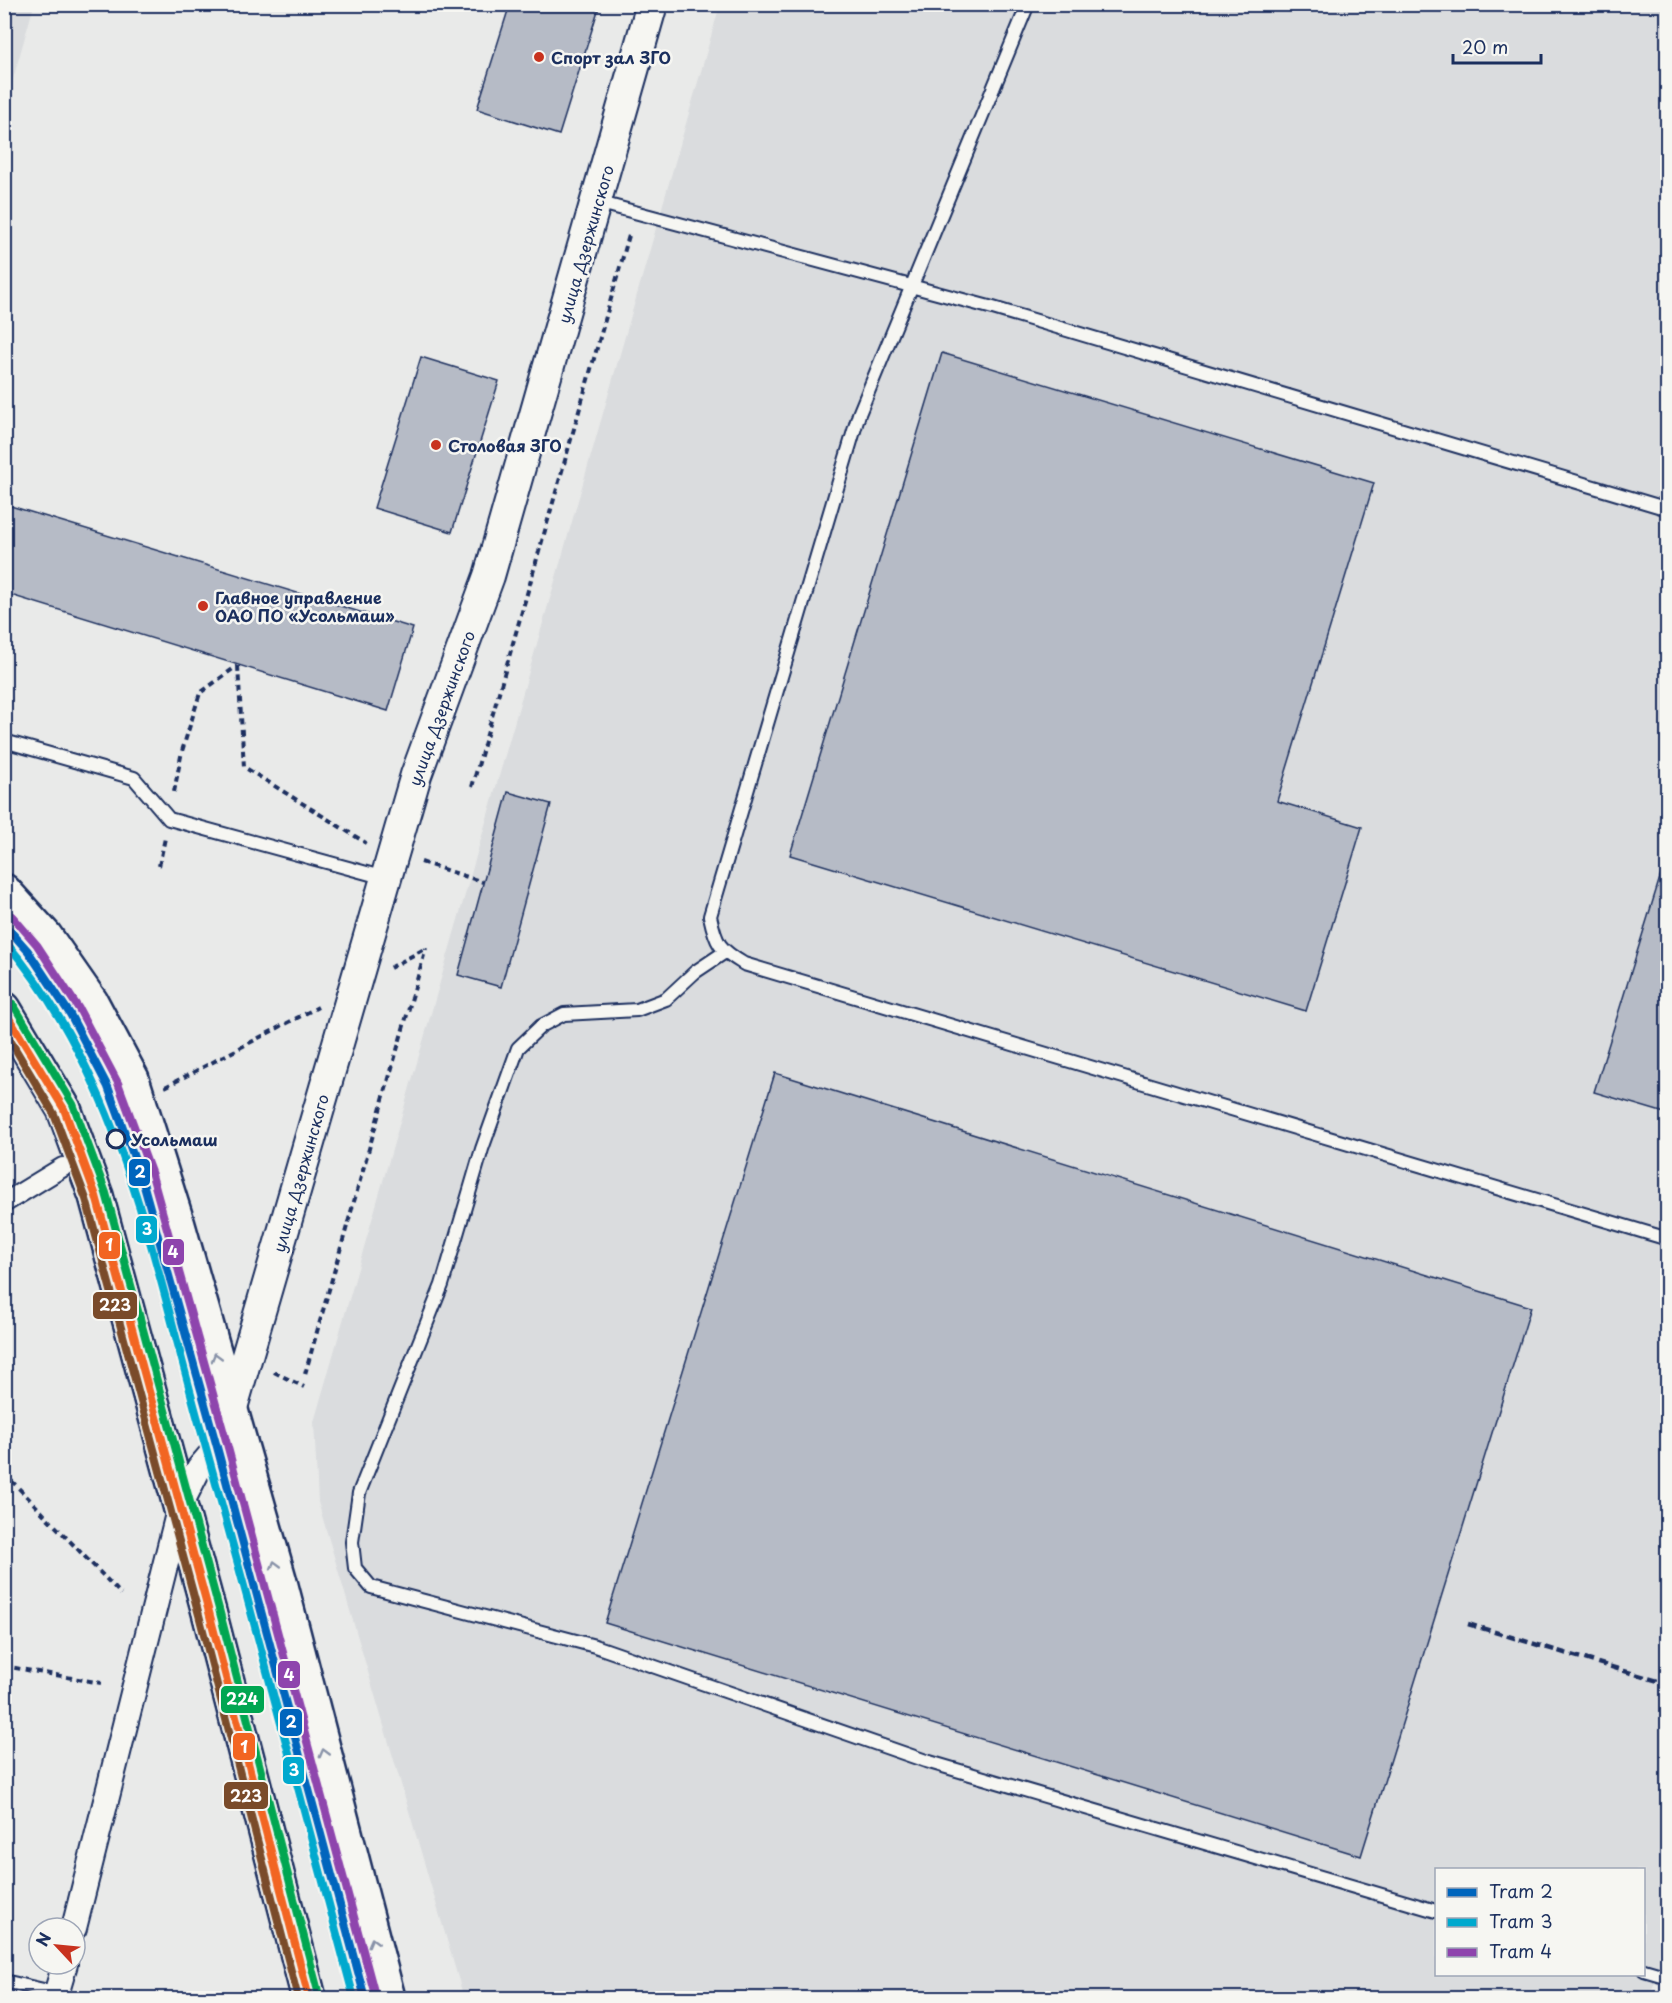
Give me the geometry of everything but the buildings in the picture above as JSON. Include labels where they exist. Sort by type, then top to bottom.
[{"type":"main road","points":[[4,891],[45,936],[91,1002],[132,1079],[178,1225],[280,1582],[388,1998]]},
{"type":"main road","points":[[4,1009],[64,1109],[96,1196],[209,1612],[309,1998]]},
{"type":"street","name":"улица Дзержинского","points":[[231,1411],[416,775],[489,576],[652,4]]},
{"type":"street","points":[[4,1203],[63,1167]]},
{"type":"street","points":[[77,1916],[180,1506],[199,1468],[217,1447],[231,1411]]},
{"type":"street","points":[[56,1996],[61,1976]]},
{"type":"lane","points":[[1028,4],[859,414],[710,916],[715,936],[725,952],[744,964],[1668,1239]]},
{"type":"lane","points":[[597,202],[993,308],[1668,509]]},
{"type":"lane","points":[[4,741],[134,778],[169,819],[386,878]]},
{"type":"lane","points":[[725,952],[695,972],[666,999],[637,1010],[564,1014],[541,1026],[518,1048],[482,1149],[442,1285],[359,1493],[352,1542],[355,1568],[371,1587],[595,1646],[927,1761],[1435,1910]]},
{"type":"lane","points":[[1645,1970],[1668,1977]]},
{"type":"lane","points":[[4,1981],[56,1996]]},
{"type":"path","points":[[471,787],[636,212]]},
{"type":"path","points":[[183,751],[200,693],[238,666],[244,767],[372,847]]},
{"type":"path","points":[[413,860],[483,882]]},
{"type":"path","points":[[305,1374],[426,948]]},
{"type":"path","points":[[164,1088],[326,1003]]},
{"type":"path","points":[[274,1372],[304,1387]]},
{"type":"path","points":[[4,1473],[121,1594]]},
{"type":"path","points":[[4,1665],[101,1683]]},
{"type":"shaded area","points":[[4,5],[34,5],[5,107]]},
{"type":"shaded area","points":[[720,5],[1667,5],[1668,1975],[1659,1973],[1648,1998],[464,1998],[318,1502],[314,1422]]},
{"type":"railway","points":[[1468,1624],[1668,1684]]},
{"type":"tram line","name":"4","points":[[12,916],[37,945],[79,1009],[118,1083],[152,1175],[375,1995]]},
{"type":"tram line","name":"2","points":[[4,924],[28,951],[70,1014],[108,1087],[142,1179],[217,1447],[365,1998]]},
{"type":"tram line","name":"3","points":[[4,940],[43,992],[76,1047],[103,1106],[126,1166],[164,1291],[354,1998]]},
{"type":"transit line","name":"224","points":[[13,1004],[73,1104],[106,1193],[219,1609],[319,1995]]},
{"type":"transit line","name":"1","points":[[4,1010],[64,1109],[96,1196],[209,1612],[309,1998]]},
{"type":"transit line","name":"223","points":[[4,1030],[54,1114],[86,1199],[199,1615],[298,1998]]},
{"type":"place","name":"Спорт зал ЗГО","points":[[539,57]]},
{"type":"place","name":"Столовая ЗГО","points":[[436,445]]},
{"type":"place","name":"Главное управление ОАО ПО «Усольмаш»","points":[[203,606]]},
{"type":"place","name":"Усольмаш","points":[[116,1139]]}]
